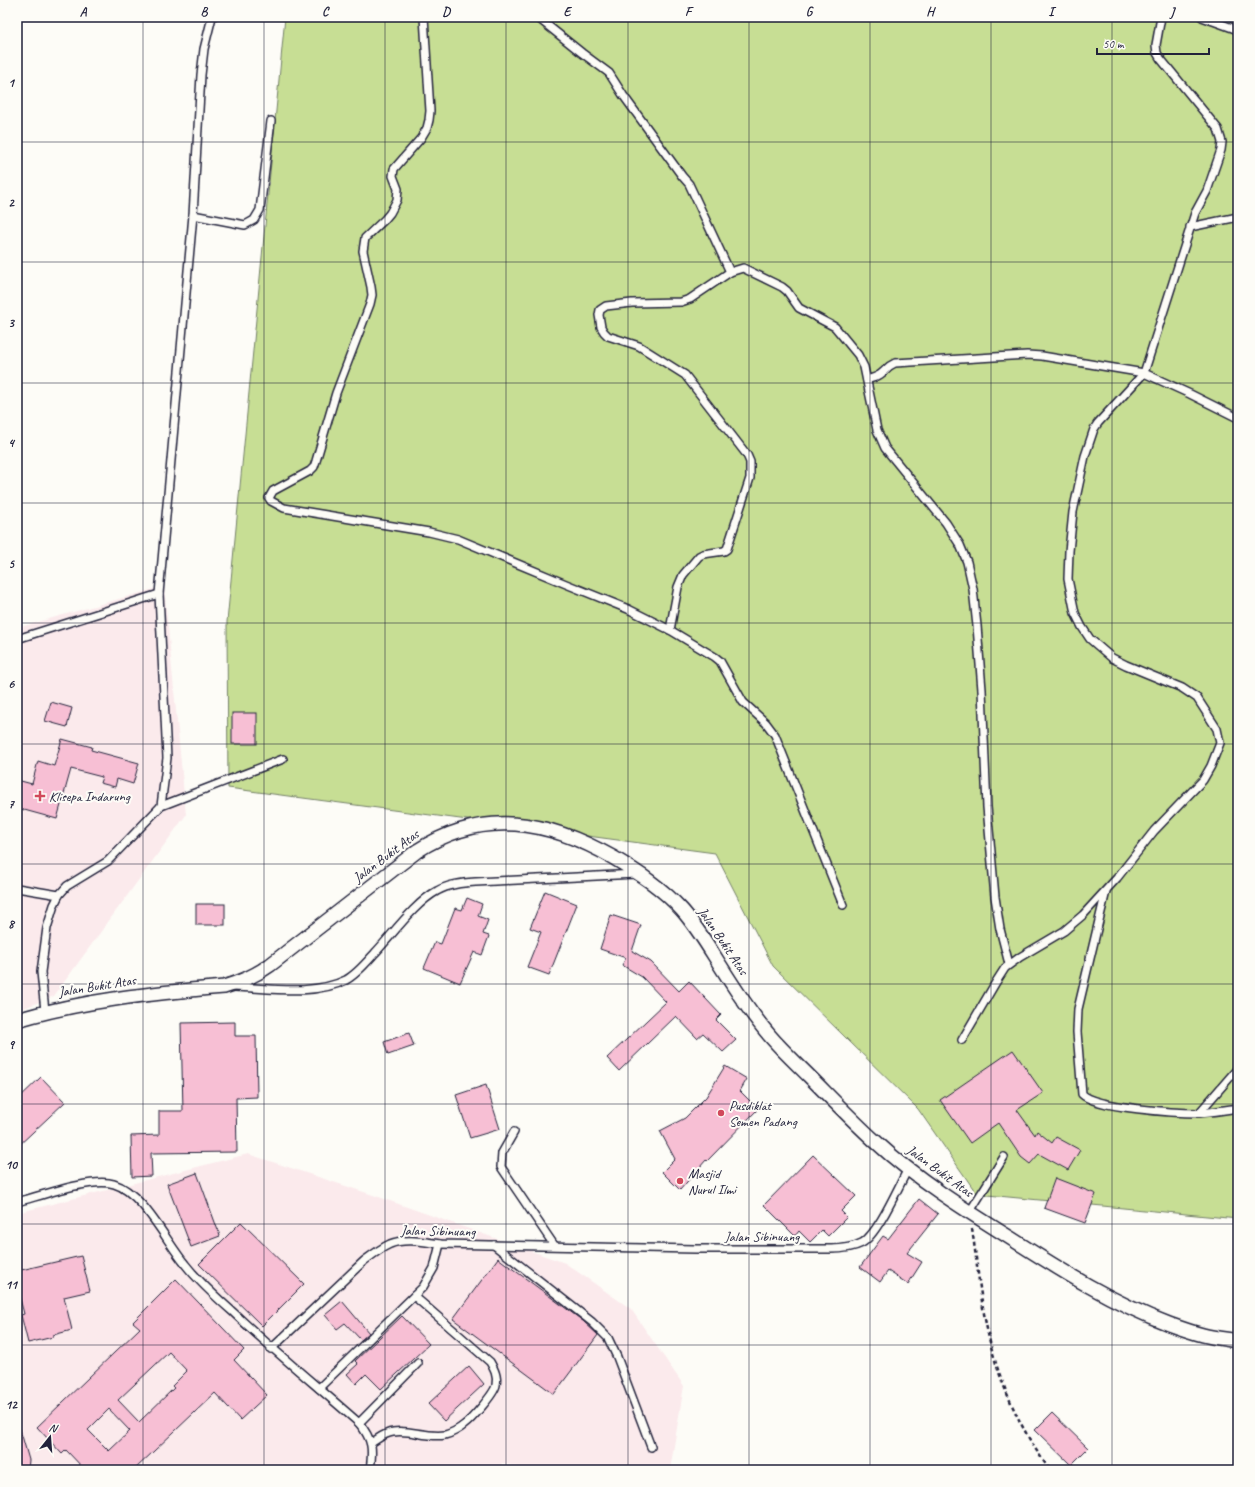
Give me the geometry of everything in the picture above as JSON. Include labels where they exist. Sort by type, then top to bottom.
[{"type":"street","name":"Jalan Bukit Atas","points":[[17,1020],[45,1011],[102,1000],[224,987],[243,982],[256,975],[416,851],[442,837],[463,829],[486,824],[521,824],[539,827],[583,842],[640,873],[668,896],[695,926],[740,996],[771,1037],[874,1141],[908,1169],[969,1213],[1054,1266],[1110,1298],[1146,1316],[1176,1327],[1201,1335],[1238,1341]]},
{"type":"lane","points":[[161,806],[167,758],[159,594],[193,215],[201,75],[204,49],[212,17]]},
{"type":"lane","points":[[424,17],[430,111],[427,128],[421,138],[394,170],[393,176],[398,189],[396,200],[390,212],[365,238],[363,243],[372,295],[370,304],[336,393],[314,467],[310,471],[273,490],[270,498],[271,502],[284,508],[429,532],[458,539],[628,609],[670,630],[720,661],[743,702],[766,723],[775,735],[843,905]]},
{"type":"lane","points":[[537,17],[609,73],[623,95],[689,184],[730,272]]},
{"type":"lane","points":[[962,1040],[996,982],[1009,964],[1074,924],[1106,890],[1154,831],[1203,780],[1214,761],[1220,743],[1218,729],[1198,698],[1182,688],[1126,666],[1101,649],[1090,639],[1074,612],[1068,579],[1070,530],[1073,512],[1085,456],[1094,429],[1144,373],[1196,208],[1207,192],[1221,150],[1221,135],[1215,124],[1165,66],[1157,53],[1157,37],[1161,17]]},
{"type":"lane","points":[[1202,17],[1238,30]]},
{"type":"lane","points":[[193,215],[245,225],[254,220],[260,210],[271,121]]},
{"type":"lane","points":[[1190,228],[1238,217]]},
{"type":"lane","points":[[670,630],[678,587],[683,575],[699,556],[724,551],[727,549],[750,478],[750,462],[747,455],[685,374],[639,346],[608,336],[601,327],[599,315],[600,310],[606,306],[632,303],[681,302],[690,299],[730,272],[739,269],[747,269],[782,287],[787,291],[799,308],[835,327],[862,361],[877,430],[885,448],[946,523],[960,545],[967,562],[973,589],[977,626],[982,690],[987,807],[995,897],[1000,929],[1009,964]]},
{"type":"lane","points":[[867,380],[882,374],[890,365],[895,363],[1027,356],[1057,358],[1144,373],[1238,418]]},
{"type":"lane","points":[[17,639],[159,594]]},
{"type":"lane","points":[[45,1011],[41,972],[47,928],[54,905],[59,895],[67,886],[108,861],[161,806],[283,759]]},
{"type":"lane","points":[[224,987],[302,989],[322,987],[347,980],[360,969],[421,903],[438,891],[455,884],[640,873]]},
{"type":"lane","points":[[17,888],[59,895]]},
{"type":"lane","points":[[1106,890],[1078,1009],[1077,1032],[1082,1094],[1094,1101],[1143,1110],[1199,1113],[1238,1108]]},
{"type":"lane","points":[[1199,1113],[1238,1068]]},
{"type":"lane","points":[[514,1132],[502,1153],[501,1167],[554,1246]]},
{"type":"lane","points":[[969,1213],[1004,1157]]},
{"type":"lane","name":"Jalan Sibinuang","points":[[271,1349],[364,1261],[377,1251],[391,1244],[409,1241],[440,1244],[694,1249],[849,1248],[863,1243],[873,1233],[908,1169]]},
{"type":"lane","points":[[17,1202],[87,1183],[100,1182],[114,1184],[130,1192],[144,1207],[185,1264],[203,1284],[271,1349],[319,1388],[359,1423],[367,1432],[371,1443],[372,1454],[370,1470]]},
{"type":"lane","points":[[319,1388],[423,1287],[432,1273],[440,1244]]},
{"type":"lane","points":[[494,1245],[592,1322],[608,1338],[617,1357],[651,1447]]},
{"type":"lane","points":[[371,1443],[384,1434],[392,1432],[402,1431],[434,1436],[444,1435],[455,1431],[465,1424],[491,1395],[496,1385],[495,1371],[490,1362],[414,1296]]},
{"type":"lane","points":[[359,1423],[418,1363]]},
{"type":"path","points":[[969,1213],[987,1329],[994,1354],[1003,1381],[1022,1426],[1036,1451],[1050,1470]]},
{"type":"shaded area","points":[[164,586],[186,815],[54,996],[17,1011],[17,627]]},
{"type":"shaded area","points":[[248,1154],[376,1196],[565,1263],[631,1309],[684,1386],[670,1470],[527,1470],[502,1463],[500,1470],[17,1470],[17,1213]]},
{"type":"green space","points":[[285,17],[1238,17],[1238,1219],[977,1194],[918,1109],[773,966],[715,853],[228,788],[227,622]]},
{"type":"building","points":[[51,702],[72,708],[67,727],[45,721]]},
{"type":"building","points":[[232,713],[257,713],[257,744],[232,744]]},
{"type":"building","points":[[62,739],[92,747],[91,750],[139,763],[133,784],[117,779],[115,787],[100,783],[102,777],[71,769],[57,819],[17,808],[17,780],[32,784],[38,761],[54,766]]},
{"type":"building","points":[[545,891],[577,904],[549,975],[527,967],[541,932],[530,928]]},
{"type":"building","points":[[467,898],[482,904],[478,916],[488,920],[483,934],[489,936],[482,955],[474,952],[460,983],[424,968],[435,942],[441,944],[455,908],[462,910]]},
{"type":"building","points":[[196,904],[225,904],[225,925],[196,925]]},
{"type":"building","points":[[611,915],[641,925],[632,951],[651,962],[679,991],[689,981],[721,1015],[716,1020],[736,1040],[723,1052],[703,1033],[697,1038],[676,1016],[619,1071],[607,1058],[666,1002],[642,977],[622,965],[626,958],[600,949]]},
{"type":"building","points":[[235,1022],[235,1036],[256,1036],[257,1097],[236,1098],[237,1152],[151,1153],[152,1176],[132,1177],[131,1136],[159,1135],[159,1111],[183,1111],[181,1023]]},
{"type":"building","points":[[409,1033],[414,1046],[388,1055],[384,1042]]},
{"type":"building","points":[[1013,1050],[1043,1093],[1017,1110],[1035,1135],[1037,1131],[1052,1143],[1056,1137],[1080,1150],[1068,1170],[1039,1154],[1030,1164],[1021,1157],[998,1123],[970,1143],[940,1100]]},
{"type":"building","name":"Pusdiklat Semen Padang","points":[[725,1066],[747,1079],[740,1091],[758,1109],[707,1161],[706,1160],[680,1190],[662,1172],[675,1159],[660,1131],[685,1118],[706,1097]]},
{"type":"building","points":[[41,1077],[65,1102],[17,1147],[17,1100]]},
{"type":"building","points":[[486,1085],[500,1129],[470,1138],[456,1095]]},
{"type":"building","points":[[813,1155],[856,1196],[841,1211],[847,1217],[828,1236],[822,1230],[810,1242],[799,1231],[795,1236],[764,1205]]},
{"type":"building","points":[[197,1173],[220,1236],[191,1247],[167,1184]]},
{"type":"building","points":[[1055,1178],[1096,1194],[1085,1223],[1044,1208]]},
{"type":"building","points":[[919,1199],[938,1214],[907,1253],[922,1262],[908,1284],[888,1271],[880,1282],[860,1267],[883,1236],[888,1239]]},
{"type":"building","points":[[241,1222],[304,1284],[262,1326],[199,1264]]},
{"type":"building","points":[[81,1256],[90,1291],[64,1297],[72,1330],[53,1335],[53,1337],[28,1343],[21,1315],[24,1314],[17,1287],[17,1271]]},
{"type":"building","points":[[498,1258],[583,1321],[598,1335],[554,1394],[453,1319]]},
{"type":"building","points":[[176,1279],[244,1350],[234,1360],[267,1395],[240,1420],[215,1393],[134,1470],[85,1470],[66,1450],[62,1454],[37,1427],[140,1328],[133,1322]],"holes":[[[169,1352],[187,1371],[172,1386],[174,1388],[139,1422],[118,1400]],[[109,1409],[130,1431],[109,1451],[88,1430]]]},
{"type":"building","points":[[342,1301],[369,1333],[361,1340],[345,1323],[337,1329],[325,1315]]},
{"type":"building","points":[[402,1316],[429,1344],[381,1389],[366,1374],[356,1384],[347,1374],[358,1364],[355,1361]]},
{"type":"building","points":[[469,1366],[484,1384],[444,1421],[428,1404]]},
{"type":"building","points":[[1052,1413],[1088,1448],[1071,1465],[1035,1430]]},
{"type":"building","points":[[20,1429],[29,1460],[28,1470],[17,1470],[17,1430]]},
{"type":"place","name":"Klisepa Indarung","points":[[40,796]]},
{"type":"place","name":"Pusdiklat Semen Padang","points":[[721,1113]]},
{"type":"place","name":"Masjid Nurul Ilmi","points":[[680,1181]]}]
